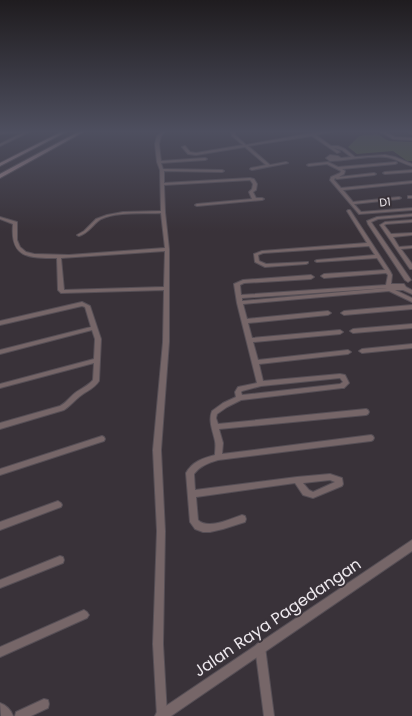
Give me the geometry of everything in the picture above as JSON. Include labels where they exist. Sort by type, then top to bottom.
[{"type":"main road","points":[[0,176],[21,164]]},
{"type":"street","points":[[160,164],[162,170],[163,212],[167,249],[166,342],[157,450],[161,531],[158,644],[161,716]]},
{"type":"street","points":[[252,169],[278,164]]},
{"type":"street","points":[[309,165],[315,164]]},
{"type":"street","points":[[331,164],[339,168],[343,173],[332,178]]},
{"type":"street","points":[[339,168],[379,164]]},
{"type":"street","points":[[162,170],[222,171]]},
{"type":"street","points":[[385,173],[412,171]]},
{"type":"street","points":[[332,178],[374,174]]},
{"type":"street","points":[[332,178],[332,180],[351,203],[400,198]]},
{"type":"street","points":[[162,184],[250,179],[253,180],[255,184],[254,190],[251,192],[254,199]]},
{"type":"street","points":[[342,191],[412,182]]},
{"type":"street","points":[[342,191],[412,186]]},
{"type":"street","points":[[197,205],[262,199]]},
{"type":"street","name":"D1","points":[[351,203],[360,213],[412,209]]},
{"type":"street","points":[[349,210],[388,271],[390,275],[390,288]]},
{"type":"street","points":[[79,235],[88,230],[96,221],[108,216],[163,212]]},
{"type":"street","points":[[403,287],[404,282],[410,280],[369,221],[377,218],[412,215]]},
{"type":"street","points":[[0,218],[15,223],[15,242],[22,252],[29,255],[59,256],[167,249]]},
{"type":"street","points":[[412,221],[382,224],[382,227],[410,261],[412,268]]},
{"type":"street","points":[[389,236],[412,234]]},
{"type":"street","points":[[306,263],[265,266],[257,262],[256,254],[262,252],[370,244]]},
{"type":"street","points":[[398,248],[412,247]]},
{"type":"street","points":[[59,256],[60,285],[61,290],[64,292],[166,288]]},
{"type":"street","points":[[317,261],[378,256]]},
{"type":"street","points":[[324,276],[388,271]]},
{"type":"street","points":[[261,384],[236,286],[239,283],[311,277]]},
{"type":"street","points":[[240,300],[403,287],[412,292]]},
{"type":"street","points":[[390,288],[412,300]]},
{"type":"street","points":[[0,323],[82,304],[87,306],[98,340],[96,381],[92,386],[77,395],[70,404],[62,408],[0,426]]},
{"type":"street","points":[[344,312],[412,307]]},
{"type":"street","points":[[245,321],[328,313]]},
{"type":"street","points":[[353,331],[412,326]]},
{"type":"street","points":[[0,352],[94,328]]},
{"type":"street","points":[[250,340],[340,332]]},
{"type":"street","points":[[362,351],[412,346]]},
{"type":"street","points":[[255,362],[348,352]]},
{"type":"street","points":[[0,386],[97,360]]},
{"type":"street","points":[[218,457],[219,443],[213,418],[214,414],[225,405],[240,398],[346,385],[343,377],[340,376],[261,384],[240,389],[238,392],[240,398]]},
{"type":"street","points":[[216,427],[366,412]]},
{"type":"street","points":[[242,519],[210,528],[200,527],[194,522],[190,473],[204,461],[218,457],[371,438]]},
{"type":"street","points":[[0,472],[102,439]]},
{"type":"street","points":[[191,494],[297,480],[330,477],[338,480],[340,484],[313,495],[306,493],[297,480]]},
{"type":"street","points":[[0,526],[58,505]]},
{"type":"street","name":"Jalan Raya Pagedangan","points":[[161,716],[412,544]]},
{"type":"street","points":[[0,584],[60,560]]},
{"type":"street","points":[[0,652],[84,615]]},
{"type":"street","points":[[260,648],[269,716]]},
{"type":"street","points":[[20,716],[44,704]]},
{"type":"street","points":[[0,708],[8,716]]}]
